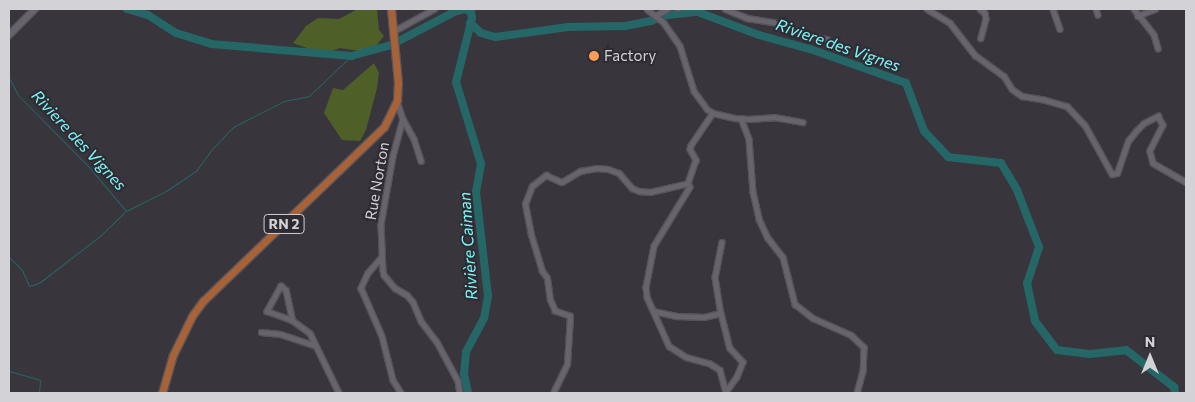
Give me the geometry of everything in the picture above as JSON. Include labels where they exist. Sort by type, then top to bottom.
[{"type":"main road","name":"RN 2","points":[[162,393],[173,355],[192,316],[203,301],[384,127],[397,100],[398,83],[391,9]]},
{"type":"street","points":[[9,35],[35,9]]},
{"type":"street","points":[[393,33],[434,9]]},
{"type":"street","points":[[647,9],[664,23],[680,46],[694,91],[703,105],[713,113],[741,118],[774,117],[802,122]]},
{"type":"street","points":[[654,16],[667,9]]},
{"type":"street","points":[[726,9],[747,18],[777,23],[811,36],[827,39]]},
{"type":"street","points":[[926,9],[950,22],[975,55],[1004,76],[1012,89],[1022,96],[1068,106],[1085,126],[1112,174],[1117,173],[1128,141],[1144,123],[1158,116],[1162,125],[1150,151],[1152,163],[1186,182]]},
{"type":"street","points":[[980,9],[985,13],[986,19],[981,38]]},
{"type":"street","points":[[1053,9],[1060,29]]},
{"type":"street","points":[[1096,9],[1098,15]]},
{"type":"street","points":[[1134,9],[1137,16],[1154,34],[1158,48]]},
{"type":"street","points":[[1137,16],[1155,9]]},
{"type":"street","points":[[397,100],[403,119],[414,139],[421,161]]},
{"type":"street","points":[[713,113],[691,146],[693,157],[696,160],[688,183],[690,187],[654,246],[646,287],[647,297],[652,310],[669,346],[686,357],[709,362],[720,370],[726,393]]},
{"type":"street","points":[[741,118],[749,139],[753,192],[759,219],[764,232],[783,257],[796,304],[813,318],[851,334],[864,347],[863,372],[858,393]]},
{"type":"street","name":"Rue Norton","points":[[403,119],[393,156],[381,225],[384,275],[395,288],[407,295],[413,302],[421,321],[437,342],[458,381],[460,393]]},
{"type":"street","points":[[553,393],[568,364],[570,316],[555,311],[550,300],[547,278],[542,271],[531,235],[525,204],[532,186],[546,175],[562,182],[580,171],[597,168],[619,173],[632,188],[639,191],[650,192],[688,183]]},
{"type":"street","points":[[722,242],[715,278],[721,313],[730,348],[743,362],[737,377],[726,393]]},
{"type":"street","points":[[382,257],[368,273],[361,288],[382,336],[393,380],[401,393]]},
{"type":"street","points":[[292,320],[286,291],[281,286],[267,311],[292,320],[310,333],[314,345],[339,393]]},
{"type":"street","points":[[652,310],[677,316],[704,317],[721,313]]},
{"type":"street","points":[[261,332],[280,334],[314,345]]},
{"type":"green space","points":[[358,9],[377,9],[379,30],[384,36],[376,46],[360,51],[340,48],[323,54],[293,43],[306,26],[318,18],[339,19]]},
{"type":"green space","points":[[374,63],[379,73],[366,130],[360,141],[342,140],[324,113],[333,88],[343,90]]},
{"type":"waterway","name":"Riviere des Vignes","points":[[127,9],[148,15],[176,33],[211,44],[351,56],[391,45],[454,12],[465,9],[471,12],[472,18],[456,82],[481,164],[476,192],[488,296],[484,318],[466,352],[464,374],[468,393]]},
{"type":"waterway","name":"Riviere des Vignes","points":[[470,23],[481,33],[495,37],[568,27],[625,26],[651,21],[667,15],[698,12],[759,35],[810,49],[906,83],[924,131],[948,157],[1001,163],[1017,190],[1039,247],[1027,283],[1035,321],[1057,350],[1090,354],[1126,350],[1174,387],[1175,393]]},
{"type":"waterway","name":"Riviere des Vignes","points":[[9,78],[18,95],[89,167],[126,211],[166,191],[196,171],[211,150],[233,127],[284,101],[309,96],[351,56]]},
{"type":"waterway","points":[[9,257],[22,270],[29,286],[39,283],[101,235],[125,212]]},
{"type":"waterway","points":[[9,371],[40,380],[39,393]]},
{"type":"place","name":"Factory","points":[[594,56]]},
{"type":"water label","name":"Rivière Caiman","points":[[468,246]]}]
